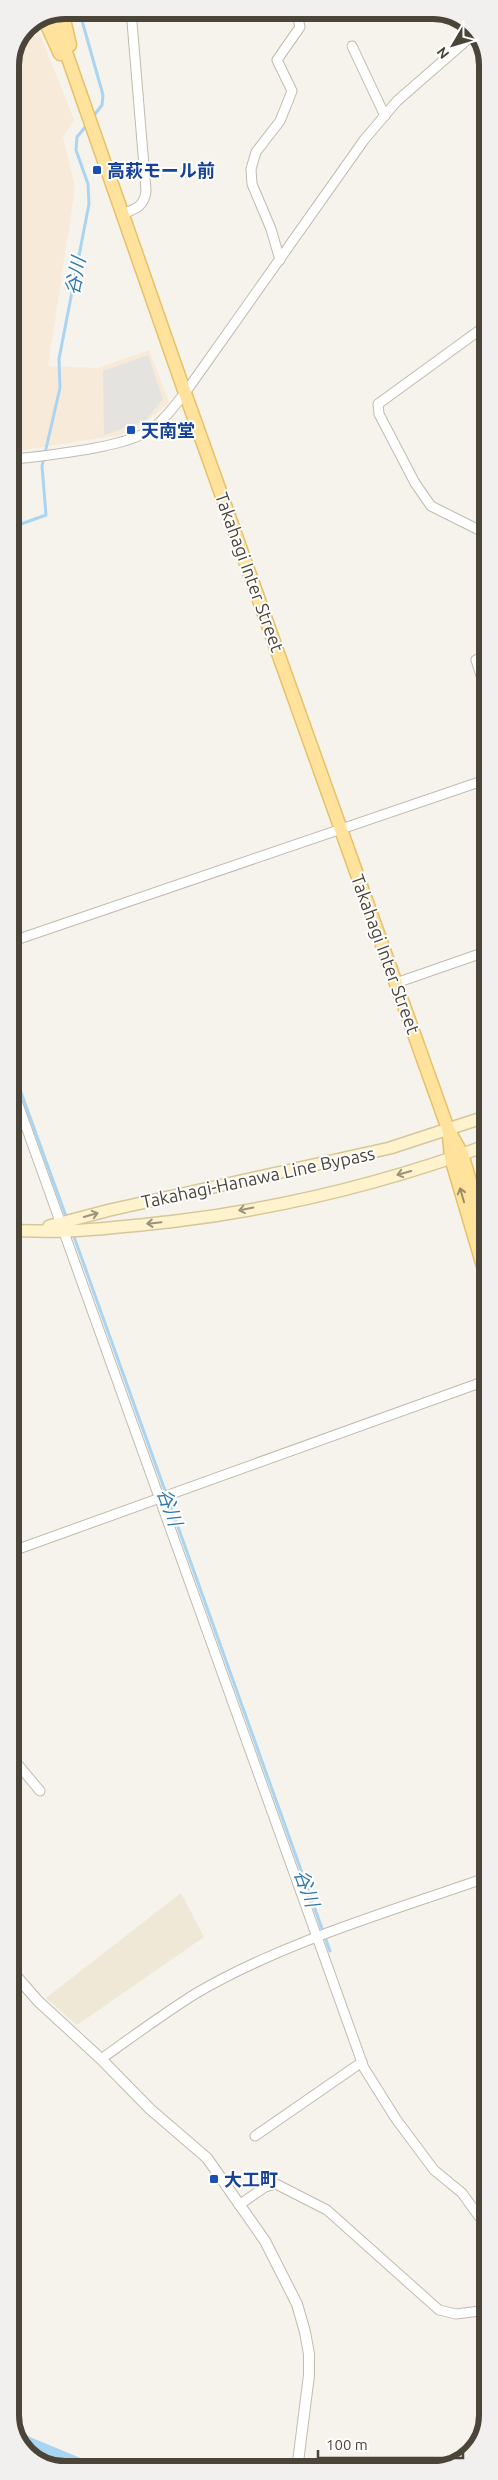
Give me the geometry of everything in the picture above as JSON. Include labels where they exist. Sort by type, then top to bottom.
[{"type":"main road","points":[[65,19],[78,87]]},
{"type":"main road","name":"Takahagi Inter Street","points":[[55,20],[185,393],[448,1129],[479,1247]]},
{"type":"main road","points":[[46,23],[52,39],[78,87]]},
{"type":"main road","name":"Takahagi-Hanawa Line Bypass","points":[[62,1227],[110,1210],[347,1158],[414,1141],[479,1119]]},
{"type":"main road","name":"Takahagi-Hanawa Line Bypass","points":[[19,1231],[177,1221],[234,1212],[359,1185],[479,1148]]},
{"type":"main road","name":"Takahagi Inter Street","points":[[456,1156],[479,1218]]},
{"type":"street","points":[[122,214],[142,204],[145,200],[146,190],[132,19]]},
{"type":"street","points":[[280,260],[271,230],[252,184],[251,169],[256,152],[280,121],[292,91],[277,60],[300,27],[298,19]]},
{"type":"street","points":[[19,459],[98,446],[141,435],[157,425],[185,393],[364,140],[397,101],[470,37]]},
{"type":"street","points":[[352,46],[385,116]]},
{"type":"street","points":[[479,331],[378,404],[378,414],[415,483],[431,506],[479,530]]},
{"type":"street","points":[[479,658],[476,660],[479,669]]},
{"type":"street","points":[[19,939],[479,782]]},
{"type":"street","points":[[396,982],[479,954]]},
{"type":"street","points":[[19,1107],[362,2062],[396,2119],[434,2170],[462,2193],[479,2217]]},
{"type":"street","points":[[19,1549],[479,1383]]},
{"type":"street","points":[[19,1766],[40,1791]]},
{"type":"street","points":[[101,2059],[195,1995],[229,1976],[316,1938],[479,1880]]},
{"type":"street","points":[[19,1979],[38,2001],[101,2059],[150,2110],[207,2158],[265,2241],[297,2304],[306,2332],[309,2375],[298,2461]]},
{"type":"street","points":[[255,2136],[362,2062]]},
{"type":"street","points":[[239,2205],[265,2187],[276,2184],[327,2210],[439,2310],[456,2314],[479,2311]]},
{"type":"shaded area","points":[[37,28],[74,120],[63,137],[75,188],[48,366],[98,368],[149,350],[169,402],[142,426],[119,435],[19,451],[19,65],[22,47],[32,32]]},
{"type":"shaded area","points":[[148,355],[163,399],[145,421],[104,435],[103,371]]},
{"type":"shaded area","points":[[181,1893],[204,1937],[77,2025],[46,1998]]},
{"type":"waterway","name":"谷川","points":[[82,19],[103,95],[102,105],[92,118]]},
{"type":"waterway","name":"谷川","points":[[19,525],[46,515],[42,466],[60,388],[59,359],[89,204],[88,184],[76,150],[77,137],[87,125]]},
{"type":"waterway","name":"谷川","points":[[19,1087],[67,1219]]},
{"type":"waterway","name":"谷川","points":[[73,1234],[330,1951]]},
{"type":"waterway","points":[[31,2447],[64,2461]]},
{"type":"place","name":"高萩モール前","points":[[97,170]]},
{"type":"place","name":"天南堂","points":[[131,430]]},
{"type":"place","name":"大工町","points":[[214,2179]]}]
